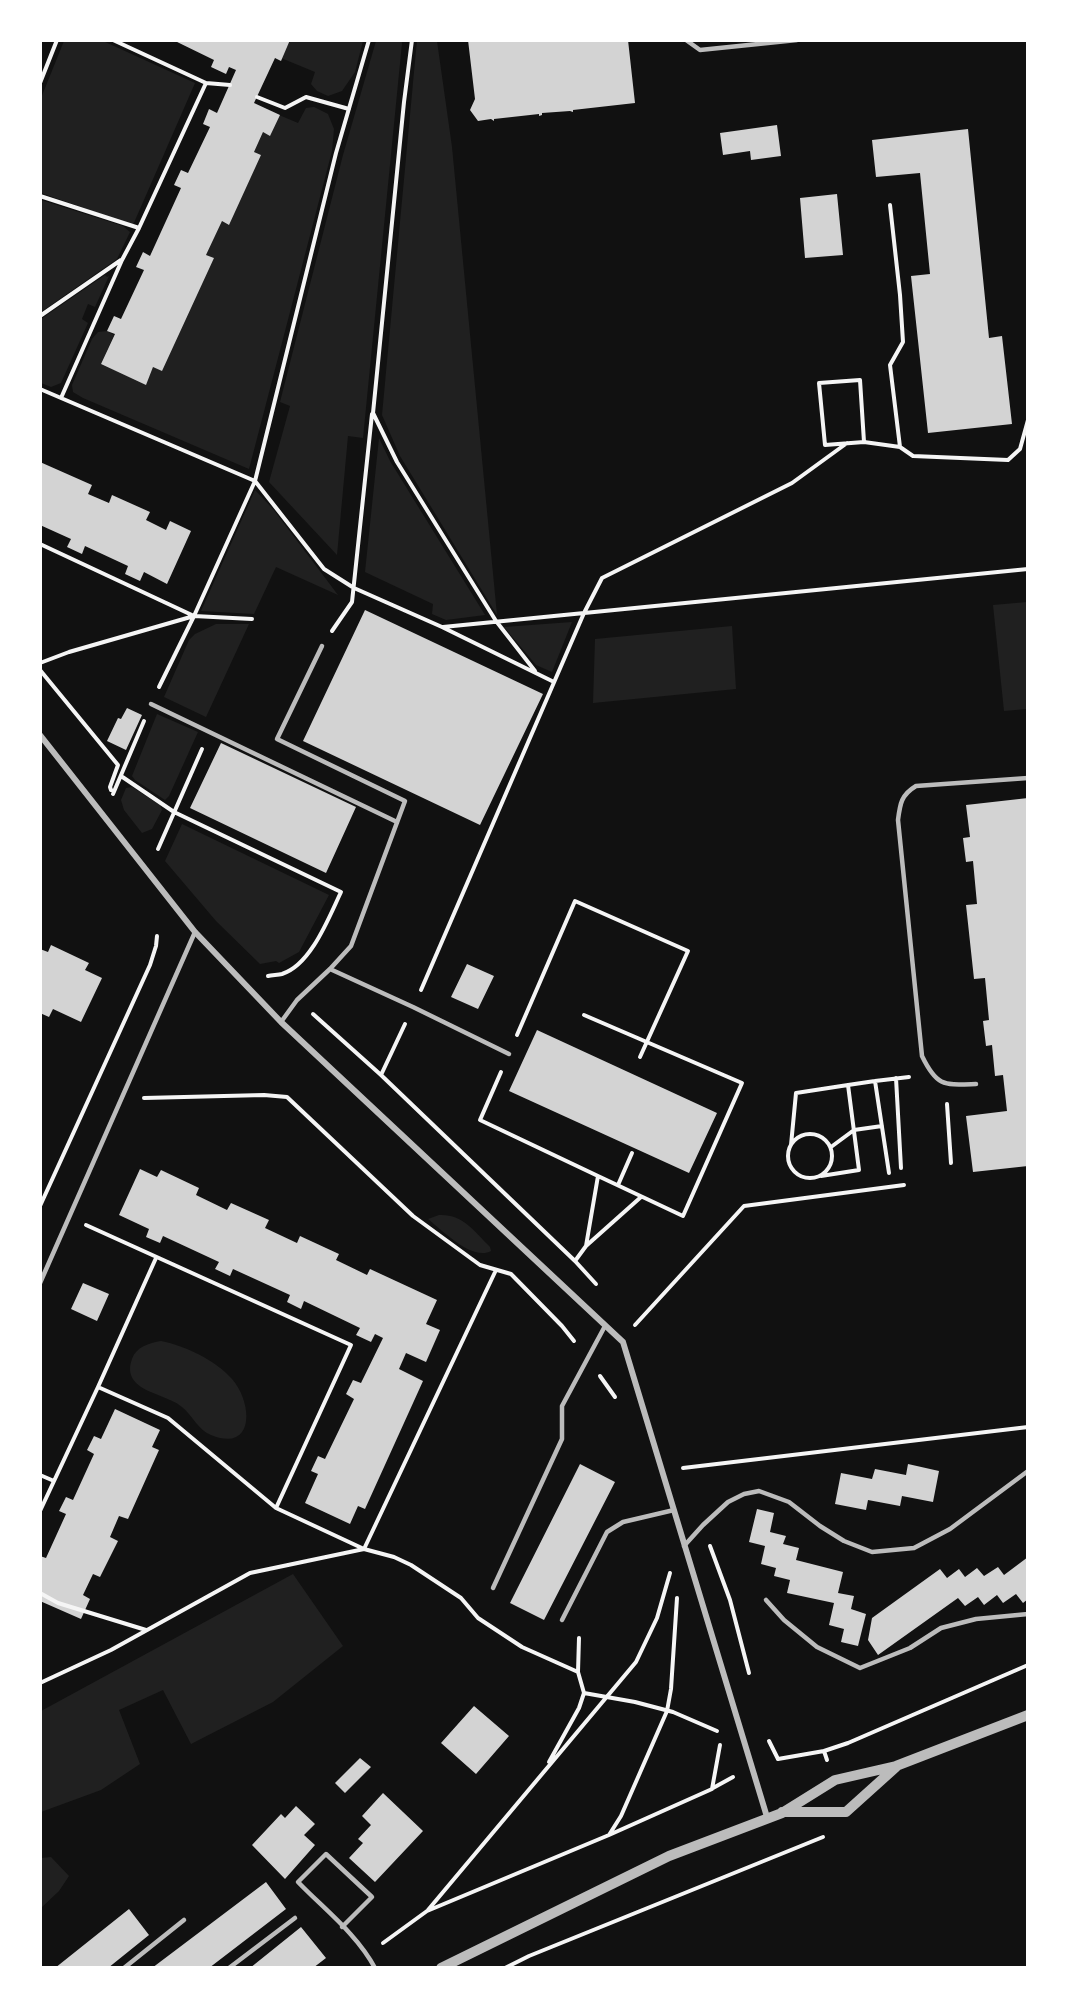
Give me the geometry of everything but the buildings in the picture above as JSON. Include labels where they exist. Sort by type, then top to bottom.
[{"type":"street","points":[[40,735],[195,932],[281,1022],[623,1342],[767,1818]]},
{"type":"street","points":[[441,1968],[669,1856],[782,1812],[835,1780],[896,1766],[1028,1714]]},
{"type":"street","points":[[782,1812],[846,1812],[896,1766]]},
{"type":"lane","points":[[686,40],[700,50],[798,40]]},
{"type":"lane","points":[[281,1022],[297,1000],[351,946],[405,801],[277,739],[322,646]]},
{"type":"lane","points":[[151,704],[397,822]]},
{"type":"lane","points":[[976,1084],[940,1082],[931,1074],[922,1056],[898,820],[900,805],[906,792],[916,786],[1028,778]]},
{"type":"lane","points":[[40,1283],[195,932]]},
{"type":"lane","points":[[330,969],[509,1054]]},
{"type":"lane","points":[[493,1588],[562,1439],[562,1406],[605,1326]]},
{"type":"lane","points":[[684,1546],[728,1502],[744,1494],[759,1491],[789,1502],[836,1536],[872,1552],[914,1548],[950,1529],[1028,1471]]},
{"type":"lane","points":[[562,1620],[607,1532],[623,1522],[674,1510]]},
{"type":"lane","points":[[766,1600],[784,1620],[817,1647],[860,1668],[910,1648],[941,1628],[976,1619],[1028,1614]]},
{"type":"lane","points":[[342,1927],[372,1897],[326,1854],[298,1882],[342,1927],[364,1948],[375,1968]]},
{"type":"lane","points":[[229,1968],[295,1918]]},
{"type":"lane","points":[[124,1968],[184,1920]]},
{"type":"path","points":[[40,83],[57,40]]},
{"type":"path","points":[[112,40],[206,83],[230,85]]},
{"type":"path","points":[[112,797],[151,704],[255,481],[336,153],[369,40]]},
{"type":"path","points":[[322,646],[352,602],[412,40]]},
{"type":"path","points":[[62,398],[122,260],[206,83]]},
{"type":"path","points":[[257,97],[285,108],[306,97],[349,109]]},
{"type":"path","points":[[40,196],[138,228]]},
{"type":"path","points":[[890,205],[903,342],[890,365],[900,447]]},
{"type":"path","points":[[40,316],[122,260]]},
{"type":"path","points":[[864,442],[860,380],[819,383],[825,445],[864,442],[900,447],[914,456],[1008,460],[1020,449],[1028,420]]},
{"type":"path","points":[[40,389],[255,481],[324,569],[354,588],[442,627],[555,682]]},
{"type":"path","points":[[372,413],[397,462],[496,621],[536,672]]},
{"type":"path","points":[[381,1075],[413,1007],[584,614],[602,578],[792,483],[847,443]]},
{"type":"path","points":[[40,544],[194,616]]},
{"type":"path","points":[[442,627],[1028,569]]},
{"type":"path","points":[[40,663],[69,652],[194,616],[252,619]]},
{"type":"path","points":[[155,855],[210,732]]},
{"type":"path","points":[[120,776],[174,812],[341,892],[309,953],[298,965],[283,974],[268,976]]},
{"type":"path","points":[[584,1015],[648,1042],[742,1083],[682,1216],[480,1120],[575,902],[688,951],[648,1042],[640,1057]]},
{"type":"path","points":[[40,1206],[150,965],[157,936]]},
{"type":"path","points":[[848,1085],[859,1170],[806,1178],[794,1172],[788,1158],[796,1093],[848,1085],[896,1078],[931,1074]]},
{"type":"path","points":[[896,1078],[902,1168]]},
{"type":"path","points":[[875,1081],[889,1173]]},
{"type":"path","points":[[946,1083],[951,1163]]},
{"type":"path","points":[[135,1098],[264,1095],[287,1097],[413,1216],[480,1265],[511,1274],[562,1326],[615,1396],[618,1406]]},
{"type":"path","points":[[831,1147],[854,1130],[882,1126]]},
{"type":"path","points":[[791,1145],[801,1135],[809,1133],[823,1138],[831,1147],[833,1158],[831,1166],[821,1176]]},
{"type":"path","points":[[618,1185],[632,1153]]},
{"type":"path","points":[[586,1246],[598,1176]]},
{"type":"path","points":[[634,1325],[744,1206],[904,1185]]},
{"type":"path","points":[[575,1261],[586,1246],[641,1196]]},
{"type":"path","points":[[40,1511],[156,1258],[351,1345],[276,1508]]},
{"type":"path","points":[[364,1548],[496,1270]]},
{"type":"path","points":[[98,1387],[168,1418],[276,1508],[364,1548],[411,1565],[461,1598],[478,1618],[522,1647],[578,1672]]},
{"type":"path","points":[[683,1468],[1028,1427]]},
{"type":"path","points":[[40,1475],[54,1481]]},
{"type":"path","points":[[40,1683],[111,1650],[250,1573],[364,1548]]},
{"type":"path","points":[[427,1911],[636,1662],[657,1618],[670,1573],[673,1582]]},
{"type":"path","points":[[609,1835],[621,1816],[667,1710],[671,1689],[677,1592],[683,1613]]},
{"type":"path","points":[[40,1593],[58,1603],[101,1618],[147,1630]]},
{"type":"path","points":[[542,1773],[571,1724],[584,1694],[578,1672],[579,1638]]},
{"type":"path","points":[[368,1954],[427,1911],[609,1835],[712,1789],[752,1766],[824,1751],[848,1743],[1028,1665]]},
{"type":"path","points":[[584,1694],[667,1710],[717,1731]]},
{"type":"path","points":[[712,1789],[721,1748],[714,1720]]},
{"type":"path","points":[[505,1968],[550,1947],[829,1835]]},
{"type":"shaded area","points":[[417,40],[437,41],[452,147],[497,615],[400,456],[382,415]]},
{"type":"shaded area","points":[[64,41],[103,41],[195,83],[133,225],[41,193],[41,98]]},
{"type":"shaded area","points":[[290,41],[363,41],[355,72],[342,91],[328,96],[317,91],[311,84],[315,72],[281,58]]},
{"type":"shaded area","points":[[376,41],[401,41],[402,43],[363,438],[348,436],[337,555],[269,482],[290,406],[280,402],[343,155]]},
{"type":"shaded area","points":[[314,107],[328,114],[334,129],[332,151],[249,469],[73,392],[72,385],[92,339],[98,332],[107,331],[114,335],[101,364],[146,384],[153,367],[214,258],[206,255],[222,221],[228,225],[261,155],[254,152],[263,132],[270,135],[279,115],[298,123],[306,108]]},
{"type":"shaded area","points":[[41,200],[123,226],[130,232],[117,259],[41,312]]},
{"type":"shaded area","points":[[105,275],[109,276],[95,307],[88,304],[82,319],[88,323],[61,383],[51,387],[41,383],[41,319]]},
{"type":"shaded area","points":[[379,438],[390,461],[485,615],[446,620],[432,614],[433,604],[365,572]]},
{"type":"shaded area","points":[[255,490],[273,509],[338,595],[276,567],[254,614],[201,611]]},
{"type":"shaded area","points":[[1027,602],[1027,709],[1004,711],[993,605]]},
{"type":"shaded area","points":[[572,622],[552,672],[536,665],[504,627]]},
{"type":"shaded area","points":[[216,624],[249,624],[206,717],[164,697],[189,640],[195,634]]},
{"type":"shaded area","points":[[732,626],[736,689],[593,703],[595,639]]},
{"type":"shaded area","points":[[157,714],[198,732],[169,796],[165,800],[132,776]]},
{"type":"shaded area","points":[[132,787],[160,805],[162,810],[152,829],[142,833],[124,810],[121,800],[126,788]]},
{"type":"shaded area","points":[[182,824],[329,895],[299,952],[279,963],[276,961],[260,964],[216,921],[165,861]]},
{"type":"shaded area","points":[[439,1215],[461,1220],[490,1247],[491,1251],[475,1252],[458,1243],[428,1219]]},
{"type":"shaded area","points":[[161,1341],[200,1355],[232,1379],[244,1400],[246,1423],[243,1432],[236,1437],[225,1439],[206,1433],[182,1407],[139,1385],[130,1370],[134,1355],[144,1346]]},
{"type":"shaded area","points":[[293,1574],[343,1646],[273,1702],[191,1744],[163,1690],[119,1710],[140,1764],[101,1790],[41,1812],[41,1711]]},
{"type":"shaded area","points":[[51,1857],[69,1876],[59,1891],[41,1908],[41,1858]]}]
